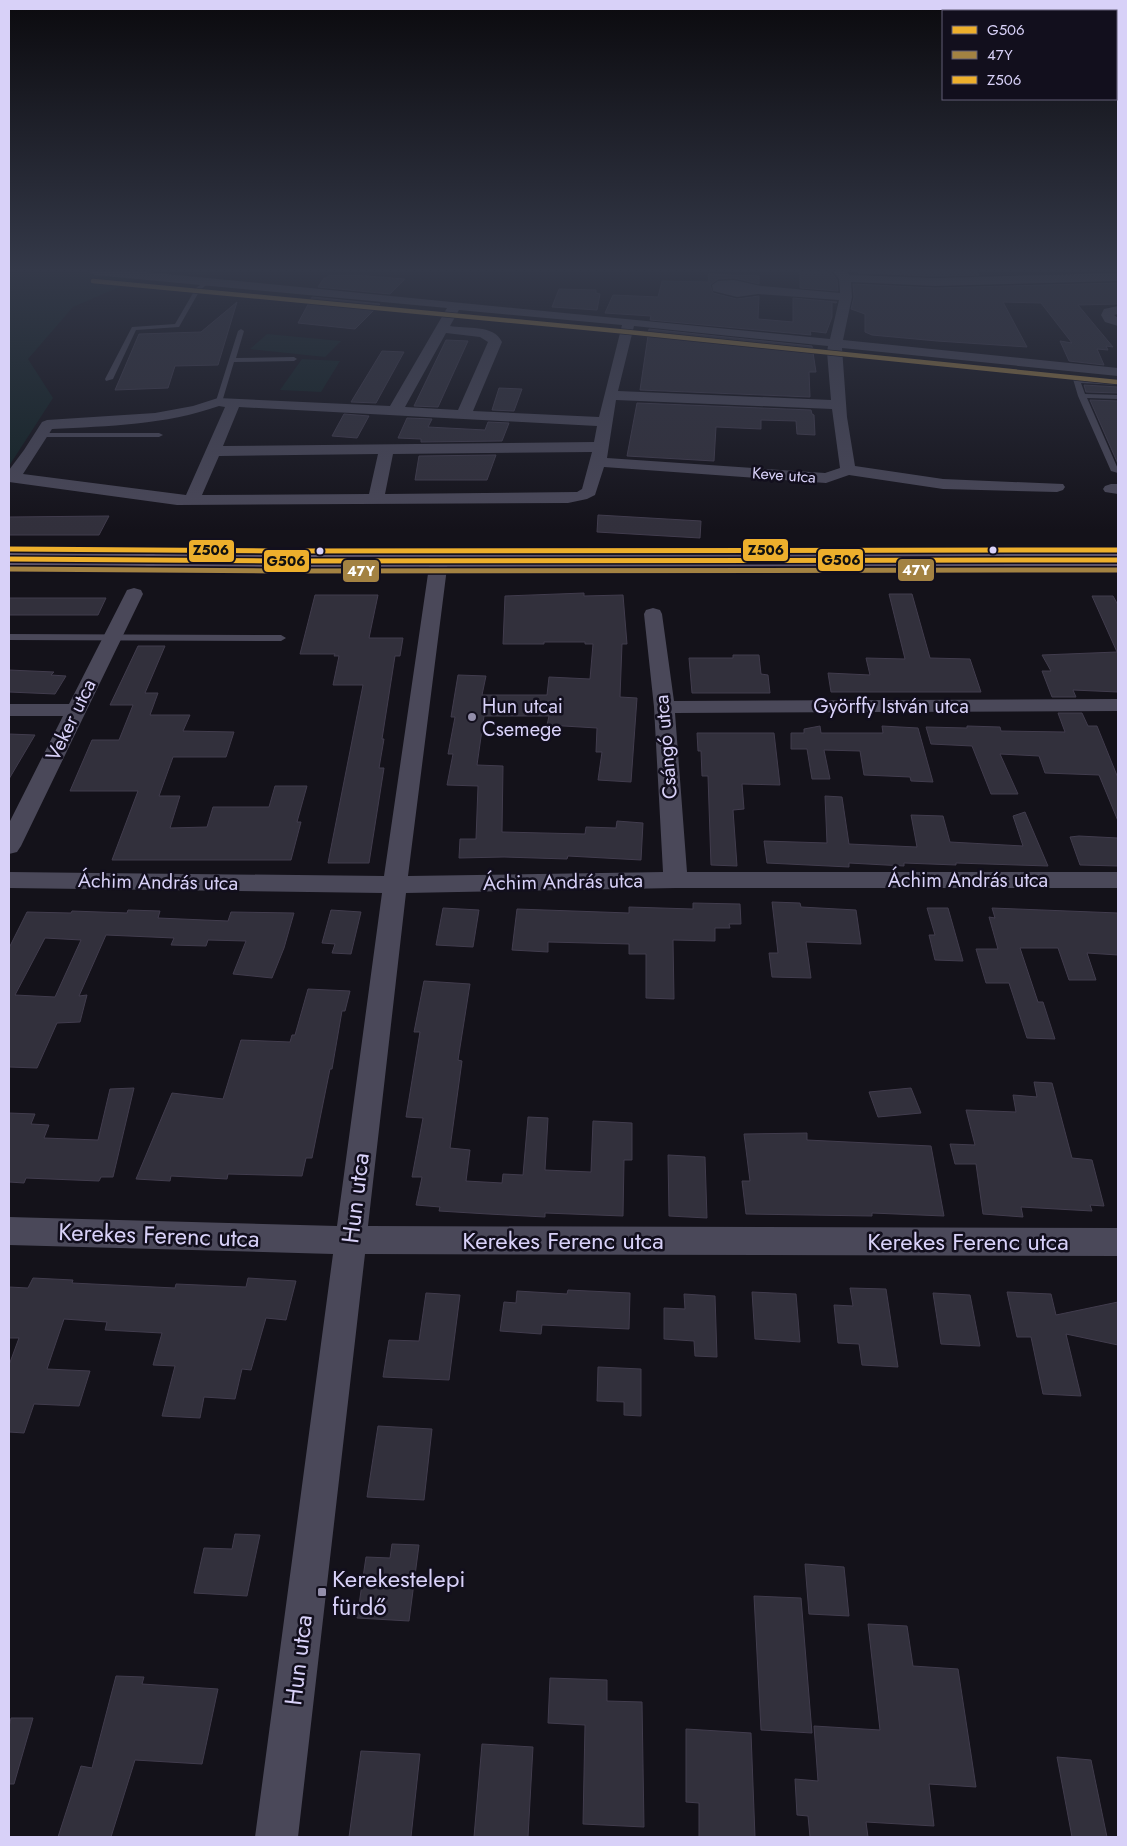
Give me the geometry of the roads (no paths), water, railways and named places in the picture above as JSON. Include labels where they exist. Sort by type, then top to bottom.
[{"type":"main road","points":[[9,559],[1118,560]]},
{"type":"street","points":[[395,411],[425,357]]},
{"type":"street","points":[[464,414],[488,357]]},
{"type":"street","points":[[11,477],[177,500],[568,498],[581,496],[589,492],[620,357]]},
{"type":"street","points":[[834,357],[848,470]]},
{"type":"street","points":[[975,357],[1118,372]]},
{"type":"street","points":[[610,395],[839,406]]},
{"type":"street","points":[[11,477],[31,452],[46,424],[127,419],[186,412],[226,402],[605,422]]},
{"type":"street","points":[[192,500],[214,451],[226,402]]},
{"type":"street","name":"Keve utca","points":[[214,451],[386,451],[599,455],[826,478],[848,470],[943,484],[1057,487]]},
{"type":"street","points":[[376,499],[386,451]]},
{"type":"street","name":"Hun utca","points":[[276,1837],[395,885],[440,560]]},
{"type":"street","name":"Veker utca","points":[[9,846],[134,594]]},
{"type":"street","name":"Csángó utca","points":[[653,614],[664,707],[676,880]]},
{"type":"street","name":"Györffy István utca","points":[[664,707],[1118,705]]},
{"type":"street","points":[[9,710],[76,710]]},
{"type":"street","name":"Áchim András utca","points":[[9,880],[395,885],[676,880],[1118,880]]},
{"type":"street","name":"Kerekes Ferenc utca","points":[[9,1231],[350,1240],[1118,1242]]},
{"type":"lane","points":[[109,379],[120,357]]},
{"type":"lane","points":[[226,402],[232,357]]},
{"type":"lane","points":[[231,360],[294,359]]},
{"type":"lane","points":[[1118,383],[1076,381],[1115,471],[1118,471]]},
{"type":"lane","points":[[1082,396],[1118,397]]},
{"type":"lane","points":[[40,435],[159,435]]},
{"type":"lane","points":[[9,637],[281,638]]},
{"type":"place","name":"Hun utcai Csemege","points":[[472,717]]},
{"type":"place","name":"Kerekestelepi fürdő","points":[[322,1592]]}]
